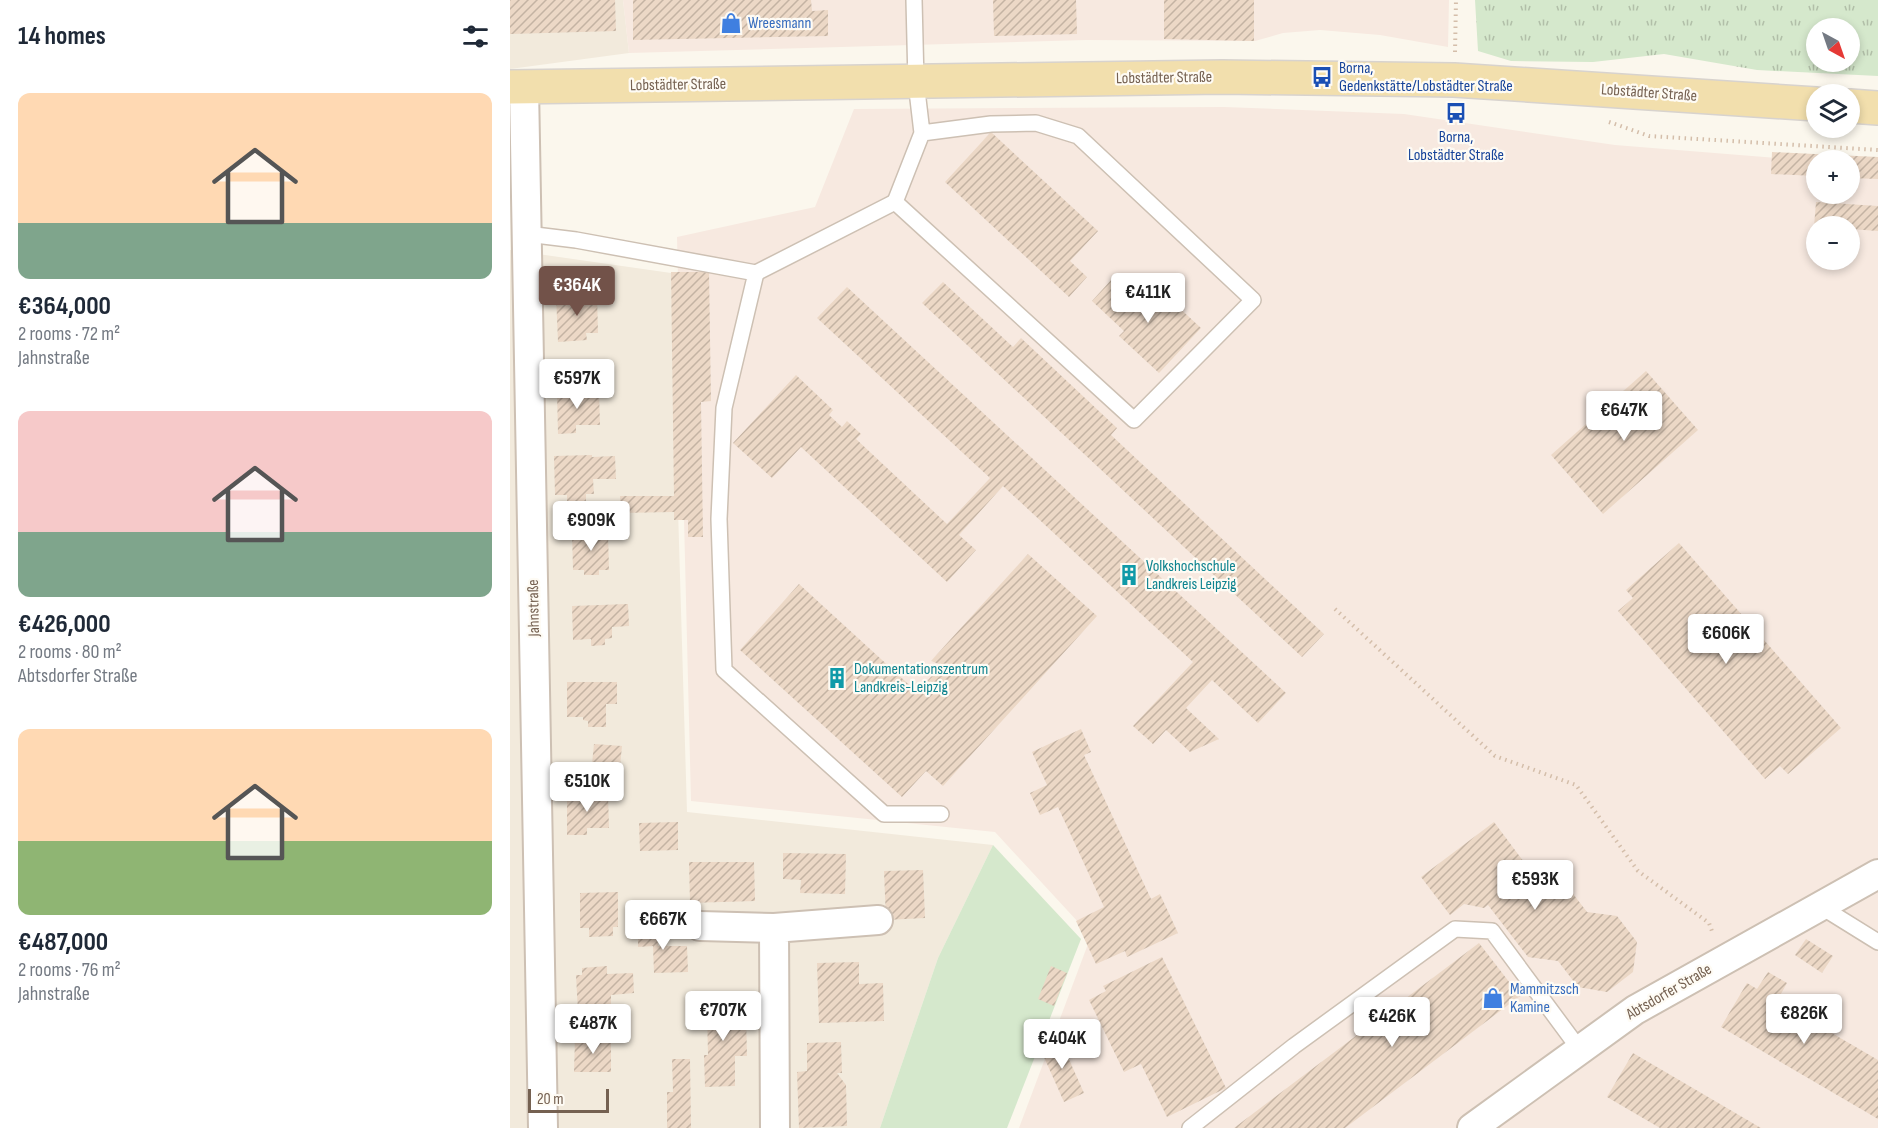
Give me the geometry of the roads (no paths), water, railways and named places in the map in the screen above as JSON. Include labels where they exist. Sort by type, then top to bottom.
[{"type":"main road","name":"Lobstädter Straße","points":[[517,87],[1222,76],[1454,80],[1806,103]]},
{"type":"main road","points":[[1860,107],[1878,108]]},
{"type":"street","name":"Jahnstraße","points":[[517,87],[527,234],[543,1128]]},
{"type":"street","name":"Abtsdorfer Straße","points":[[1472,1128],[1635,1010],[1878,874]]},
{"type":"street","points":[[700,926],[774,928],[878,920]]},
{"type":"street","points":[[774,928],[775,1128]]},
{"type":"lane","points":[[527,234],[576,240],[756,273],[895,202],[922,133],[916,82],[914,0]]},
{"type":"lane","points":[[895,202],[1134,420],[1253,300],[1078,136],[1036,123],[991,124],[922,133]]},
{"type":"lane","points":[[756,273],[724,408],[719,519],[724,670],[884,814],[941,814]]},
{"type":"lane","points":[[1820,906],[1878,942]]},
{"type":"lane","points":[[1190,1128],[1294,1046],[1455,929],[1492,931],[1580,1050]]},
{"type":"place","name":"Wreesmann","points":[[731,23]]},
{"type":"place","name":"Borna, Gedenkstätte/Lobstädter Straße","points":[[1322,77]]},
{"type":"place","name":"Borna, Lobstädter Straße","points":[[1456,113]]},
{"type":"place","name":"Volkshochschule Landkreis Leipzig","points":[[1129,575]]},
{"type":"place","name":"Dokumentationszentrum Landkreis-Leipzig","points":[[837,678]]},
{"type":"place","name":"Mammitzsch Kamine","points":[[1493,998]]}]
